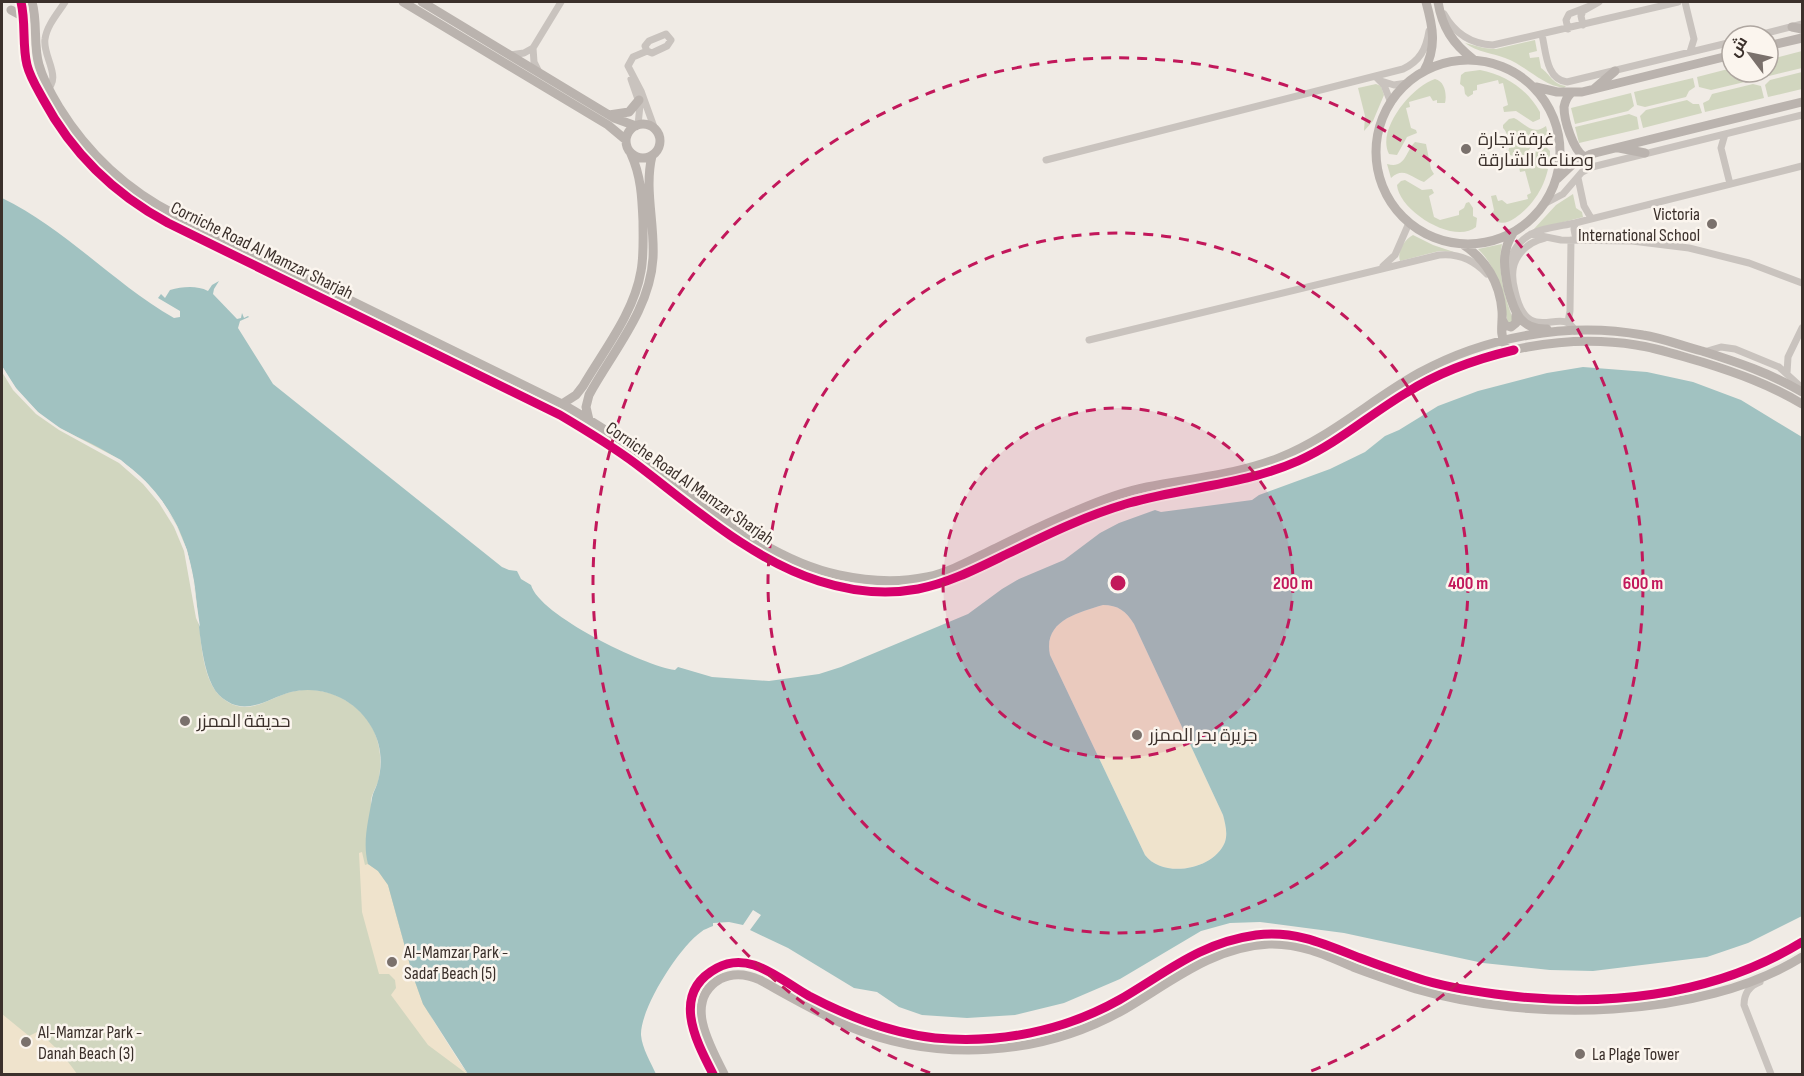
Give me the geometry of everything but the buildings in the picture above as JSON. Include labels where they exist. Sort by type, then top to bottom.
[{"type":"street","points":[[21,2],[26,63],[44,91]]},
{"type":"street","points":[[32,2],[36,19],[37,58],[44,91]]},
{"type":"street","points":[[44,91],[53,75],[46,53],[45,39],[65,2]]},
{"type":"street","points":[[405,2],[420,4],[440,12],[609,115],[637,125],[645,124],[654,127]]},
{"type":"street","points":[[435,2],[440,12]]},
{"type":"street","points":[[510,55],[520,54],[533,48],[561,2]]},
{"type":"street","points":[[1424,71],[1433,46],[1431,20],[1426,2]]},
{"type":"street","points":[[1583,25],[1582,12],[1597,2]]},
{"type":"street","points":[[1568,28],[1566,20],[1569,14],[1597,2]]},
{"type":"street","points":[[1438,3],[1455,30],[1478,43],[1498,45],[1678,2]]},
{"type":"street","points":[[1685,2],[1694,39],[1690,52]]},
{"type":"street","points":[[1438,3],[1448,33],[1459,48],[1473,59]]},
{"type":"street","points":[[420,4],[626,140]]},
{"type":"street","points":[[10,6],[24,17]]},
{"type":"street","points":[[1046,160],[1378,79],[1415,62],[1426,47],[1431,20]]},
{"type":"street","points":[[1780,30],[1803,26]]},
{"type":"street","points":[[1545,49],[1550,37],[1568,28]]},
{"type":"street","points":[[1542,35],[1551,73],[1560,81],[1615,71],[1720,45]]},
{"type":"street","points":[[1780,43],[1803,38]]},
{"type":"street","points":[[1694,39],[1705,48]]},
{"type":"street","points":[[533,48],[534,62],[539,72]]},
{"type":"street","points":[[562,404],[572,398],[583,386],[626,313],[639,281],[643,254],[642,197],[640,179],[626,140],[630,130],[637,125],[640,110],[639,100],[625,65],[628,57],[646,48]]},
{"type":"street","points":[[631,154],[641,159],[652,156],[658,151],[661,140],[641,91],[629,69],[631,59],[637,53]]},
{"type":"street","points":[[1532,85],[1550,91],[1571,93],[1593,90],[1720,58]]},
{"type":"street","points":[[1556,181],[1561,152],[1558,130],[1550,107],[1532,85],[1506,67],[1473,59],[1451,61],[1424,71],[1407,83],[1391,103],[1380,128],[1377,164],[1381,182],[1389,198],[1410,223],[1437,239],[1462,244],[1490,242],[1515,231],[1530,221],[1544,204],[1556,181],[1569,167],[1584,157],[1803,102]]},
{"type":"street","points":[[1593,90],[1615,71]]},
{"type":"street","points":[[1378,79],[1394,84],[1407,83]]},
{"type":"street","points":[[1378,79],[1391,103]]},
{"type":"street","name":"Corniche Road Al Mamzar Sharjah","points":[[44,91],[91,150],[120,179],[153,202],[562,404],[633,449],[752,536],[782,554],[826,572],[855,578],[895,580],[927,577],[947,571],[1044,525],[1122,493],[1232,473],[1276,459],[1333,431],[1420,372],[1458,355],[1503,341],[1575,331],[1641,334],[1752,367],[1803,390]]},
{"type":"street","name":"Corniche Road Al Mamzar Sharjah","points":[[44,91],[56,122],[80,155],[109,183],[143,208],[168,223],[560,416],[616,450],[707,519],[777,563],[818,581],[852,589],[897,591],[929,587],[1079,520],[1129,503],[1237,482],[1283,467],[1335,442],[1394,400],[1435,377],[1473,361],[1514,350],[1563,344],[1616,343],[1651,348],[1747,377],[1803,404]]},
{"type":"street","points":[[1571,93],[1565,101],[1565,110],[1574,146],[1584,157]]},
{"type":"street","points":[[609,115],[629,112],[639,100]]},
{"type":"street","points":[[1544,204],[1563,194],[1585,170],[1592,167],[1803,115]]},
{"type":"street","points":[[1725,134],[1721,148],[1730,184]]},
{"type":"street","points":[[1710,138],[1721,148]]},
{"type":"street","points":[[1616,148],[1645,153]]},
{"type":"street","points":[[589,420],[586,407],[589,395],[636,316],[651,278],[654,248],[649,178],[652,156]]},
{"type":"street","points":[[1506,279],[1513,254],[1521,243],[1531,234],[1545,227],[1575,223],[1803,166]]},
{"type":"street","points":[[1578,178],[1584,206],[1591,218]]},
{"type":"street","points":[[1370,272],[1388,264],[1393,258],[1410,223]]},
{"type":"street","points":[[1575,223],[1568,322],[1575,331]]},
{"type":"street","points":[[1462,244],[1483,261],[1496,284],[1505,325],[1511,327],[1516,323],[1516,315],[1504,268],[1505,251],[1515,231]]},
{"type":"street","points":[[1531,234],[1573,240],[1632,241],[1689,248],[1749,263],[1803,283]]},
{"type":"street","points":[[1547,237],[1528,245],[1515,262],[1512,277],[1517,303],[1521,312],[1532,321],[1568,322]]},
{"type":"street","points":[[1089,340],[1439,255],[1451,255],[1474,262],[1496,284]]},
{"type":"street","points":[[1516,315],[1531,327],[1563,332],[1563,344]]},
{"type":"street","points":[[1503,319],[1503,341],[1508,348],[1514,350]]},
{"type":"street","points":[[1787,373],[1788,357],[1803,328]]},
{"type":"street","points":[[1703,352],[1720,346],[1730,347],[1776,365],[1803,390]]},
{"type":"street","points":[[1776,365],[1788,357]]},
{"type":"street","points":[[1044,525],[1048,535]]},
{"type":"street","points":[[745,544],[752,536]]},
{"type":"street","points":[[724,1074],[704,1031],[700,1011],[703,999],[711,987],[729,976],[742,974],[754,977],[834,1020],[910,1034],[951,1039],[982,1039],[1014,1036],[1075,1021],[1118,1001],[1188,957],[1212,947],[1255,935],[1285,934],[1316,939],[1387,968],[1454,988],[1522,998],[1566,1000],[1633,997],[1700,985],[1745,971],[1803,942]]},
{"type":"street","points":[[713,1074],[692,1028],[690,1011],[693,994],[703,979],[717,968],[742,963],[758,967],[868,1028],[907,1044],[950,1050],[999,1049],[1063,1036],[1093,1025],[1122,1010],[1193,967],[1241,949],[1268,944],[1310,949],[1383,978],[1442,996],[1541,1010],[1597,1010],[1670,1002],[1731,988],[1764,976],[1799,959]]},
{"type":"street","points":[[1771,1074],[1745,1009],[1744,998],[1751,986],[1782,972],[1799,959]]},
{"type":"street","points":[[950,1050],[951,1039]]},
{"type":"green space","points":[[1535,40],[1537,51],[1529,53],[1530,58],[1539,57],[1541,68],[1555,81],[1566,86],[1564,88],[1548,83],[1513,61],[1465,43],[1496,49]]},
{"type":"green space","points":[[1802,51],[1802,68],[1780,73],[1780,57]]},
{"type":"green space","points":[[1480,70],[1499,75],[1515,84],[1535,104],[1540,112],[1540,119],[1533,122],[1516,111],[1504,112],[1503,107],[1508,105],[1503,83],[1499,84],[1498,80],[1477,85],[1477,90],[1468,97],[1464,87],[1460,84],[1461,75],[1465,72]]},
{"type":"green space","points":[[1720,71],[1720,84],[1736,84],[1711,90],[1699,87],[1697,77]]},
{"type":"green space","points":[[1802,72],[1802,89],[1768,97],[1765,85],[1780,84],[1780,78]]},
{"type":"green space","points":[[1693,78],[1695,87],[1686,97],[1645,107],[1637,105],[1634,92]]},
{"type":"green space","points":[[1435,79],[1441,82],[1444,89],[1445,103],[1437,103],[1437,100],[1433,101],[1430,96],[1409,102],[1410,107],[1406,108],[1411,128],[1417,133],[1407,137],[1397,155],[1389,154],[1386,144],[1387,133],[1398,110],[1416,90]]},
{"type":"green space","points":[[1376,84],[1381,86],[1384,95],[1373,121],[1364,131],[1365,116],[1358,88]]},
{"type":"green space","points":[[1753,84],[1761,86],[1764,98],[1705,112],[1703,103],[1709,100],[1712,94]]},
{"type":"green space","points":[[1631,93],[1634,106],[1628,111],[1575,124],[1571,108]]},
{"type":"green space","points":[[1687,100],[1693,104],[1699,104],[1702,113],[1643,128],[1640,116],[1646,110]]},
{"type":"green space","points":[[1629,114],[1637,117],[1639,129],[1579,143],[1575,127]]},
{"type":"green space","points":[[1514,118],[1529,128],[1537,130],[1546,126],[1549,138],[1543,137],[1535,141],[1520,158],[1508,152],[1508,139],[1503,128],[1509,119]]},
{"type":"green space","points":[[1415,142],[1426,144],[1434,174],[1424,182],[1404,173],[1391,178],[1387,164],[1402,162]]},
{"type":"green space","points":[[1545,146],[1550,151],[1548,171],[1536,197],[1515,218],[1502,223],[1497,222],[1492,214],[1494,210],[1491,196],[1496,195],[1498,201],[1502,200],[1507,204],[1528,199],[1527,195],[1531,193],[1525,171],[1520,172],[1519,167],[1528,163],[1541,147]]},
{"type":"green space","points":[[1405,180],[1422,190],[1432,189],[1434,193],[1429,196],[1434,217],[1440,220],[1459,215],[1459,211],[1469,202],[1473,208],[1473,216],[1477,218],[1476,227],[1455,232],[1429,222],[1407,205],[1400,195],[1397,185]]},
{"type":"green space","points":[[1573,194],[1576,208],[1582,212],[1583,217],[1533,230],[1556,205]]},
{"type":"green space","points":[[1413,235],[1454,252],[1439,251],[1400,261],[1402,246]]},
{"type":"green space","points":[[1502,244],[1500,263],[1502,282],[1513,319],[1513,322],[1508,323],[1495,274],[1478,249]]},
{"type":"green space","name":"حديقة الممزر","points":[[2,366],[8,378],[106,448],[130,469],[169,513],[182,536],[187,551],[205,666],[213,687],[220,696],[230,703],[249,707],[295,691],[319,691],[330,693],[351,704],[368,721],[374,731],[380,756],[378,782],[371,800],[372,811],[404,940],[417,982],[434,1023],[468,1074],[73,1074],[3,1016]]},
{"type":"sand","name":"جزيرة بحر الممزر","points":[[1103,605],[1121,610],[1134,624],[1223,815],[1225,842],[1219,852],[1200,865],[1175,869],[1164,867],[1145,855],[1050,655],[1049,643],[1057,626],[1073,615]]},
{"type":"sand","name":"Al-Mamzar Park - Sadaf Beach (5)","points":[[362,852],[365,865],[368,864],[378,871],[388,885],[423,1004],[467,1074],[428,1045],[391,995],[396,988],[395,980],[389,974],[379,974],[362,912],[359,853]]},
{"type":"sand","name":"Al-Mamzar Park - Danah Beach (3)","points":[[2,1014],[29,1036],[37,1032],[43,1036],[59,1051],[77,1074],[2,1074]]},
{"type":"water","points":[[2,198],[47,225],[130,289],[174,318],[180,317],[180,311],[158,298],[161,294],[165,298],[170,290],[184,287],[208,291],[219,281],[213,294],[237,319],[241,318],[242,313],[244,318],[249,317],[240,321],[238,328],[273,384],[502,567],[517,571],[521,579],[531,585],[538,597],[572,624],[618,649],[660,666],[675,670],[678,667],[712,677],[769,681],[819,674],[841,667],[968,614],[1002,589],[1019,579],[1064,560],[1100,533],[1119,523],[1155,510],[1161,512],[1252,500],[1259,495],[1330,469],[1365,452],[1385,436],[1438,406],[1478,391],[1547,373],[1583,367],[1647,372],[1693,382],[1741,400],[1802,437],[1802,916],[1748,943],[1707,957],[1593,971],[1550,970],[1483,963],[1344,933],[1260,922],[1230,923],[1201,931],[1120,979],[1064,1003],[1015,1015],[967,1018],[922,1015],[899,1007],[877,992],[854,988],[788,948],[750,930],[761,915],[753,910],[743,925],[729,922],[713,923],[713,926],[702,931],[682,951],[662,979],[647,1010],[641,1035],[656,1074],[468,1074],[423,1004],[388,885],[378,871],[368,864],[367,830],[381,761],[377,740],[366,718],[358,709],[338,696],[315,690],[291,692],[246,706],[237,706],[219,695],[212,686],[207,673],[188,554],[179,529],[164,503],[142,478],[124,463],[49,421],[22,396],[2,366]],"holes":[[[1103,605],[1121,610],[1134,624],[1223,815],[1225,842],[1219,852],[1200,865],[1175,869],[1153,862],[1145,855],[1050,655],[1049,643],[1057,626],[1073,615]]]},
{"type":"pier","points":[[2,366],[16,388],[38,412],[60,428],[121,460],[145,481],[162,501],[177,526],[187,550],[200,627],[196,618],[184,551],[174,527],[159,503],[143,484],[119,463],[59,430],[36,414],[13,390],[2,372]]},
{"type":"cycle path","points":[[21,2],[28,69],[54,119],[96,170],[148,212],[560,415],[627,457],[746,546],[794,571],[843,587],[893,592],[930,586],[963,575],[1098,513],[1129,503],[1236,481],[1278,469],[1327,446],[1419,385],[1472,362],[1514,350]]},
{"type":"cycle path","points":[[713,1074],[694,1033],[691,1004],[694,990],[703,978],[726,964],[744,963],[761,968],[824,1004],[886,1028],[935,1038],[983,1039],[1030,1033],[1076,1020],[1119,1000],[1200,952],[1236,939],[1256,935],[1284,935],[1310,939],[1434,983],[1495,994],[1574,1000],[1653,994],[1692,987],[1730,976],[1767,961],[1802,942]]},
{"type":"place","name":"غرفة تجارة وصناعة الشارقة","points":[[1466,149]]},
{"type":"place","name":"Victoria International School","points":[[1712,224]]},
{"type":"place","name":"حديقة الممزر","points":[[185,721]]},
{"type":"place","name":"جزيرة بحر الممزر","points":[[1137,735]]},
{"type":"place","name":"Al-Mamzar Park - Sadaf Beach (5)","points":[[392,962]]},
{"type":"place","name":"Al-Mamzar Park - Danah Beach (3)","points":[[26,1042]]},
{"type":"place","name":"La Plage Tower","points":[[1580,1054]]}]
